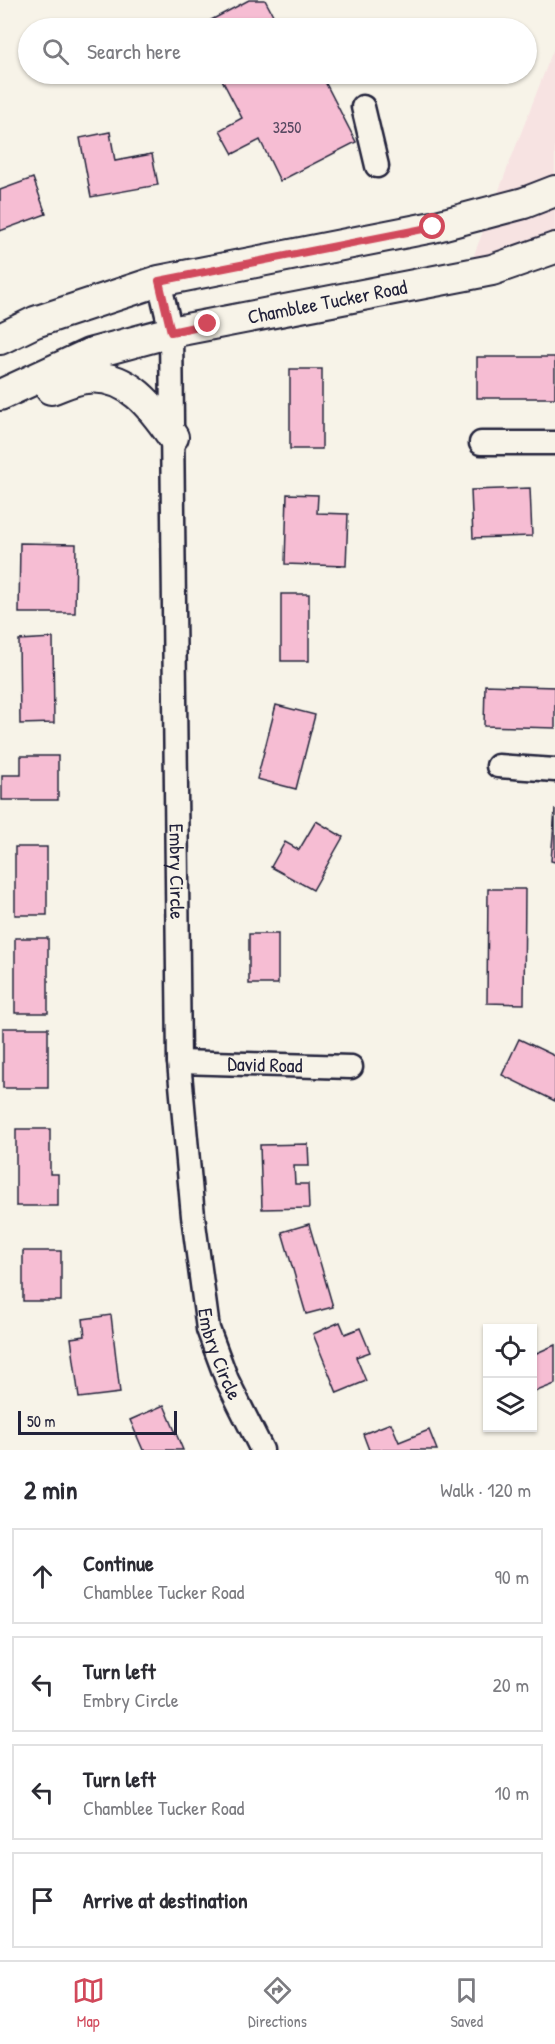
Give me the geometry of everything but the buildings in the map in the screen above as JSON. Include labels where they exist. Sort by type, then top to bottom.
[{"type":"main road","points":[[0,339],[35,322],[159,281],[433,227],[524,203],[555,191]]},
{"type":"main road","name":"Chamblee Tucker Road","points":[[0,395],[89,354],[171,332],[492,270],[555,248]]},
{"type":"main road","points":[[0,416],[34,396],[63,384],[86,378],[111,379],[136,391],[156,413],[172,437]]},
{"type":"street","points":[[363,107],[377,166]]},
{"type":"street","name":"Embry Circle","points":[[159,281],[171,332],[179,1062],[193,1216],[208,1329],[227,1380],[262,1450]]},
{"type":"street","points":[[481,443],[555,443]]},
{"type":"street","points":[[498,766],[555,770]]},
{"type":"street","name":"David Road","points":[[179,1062],[351,1067]]},
{"type":"shaded area","points":[[555,45],[555,244],[465,278]]},
{"type":"route","points":[[208,324],[171,332],[159,281],[433,227]]}]
